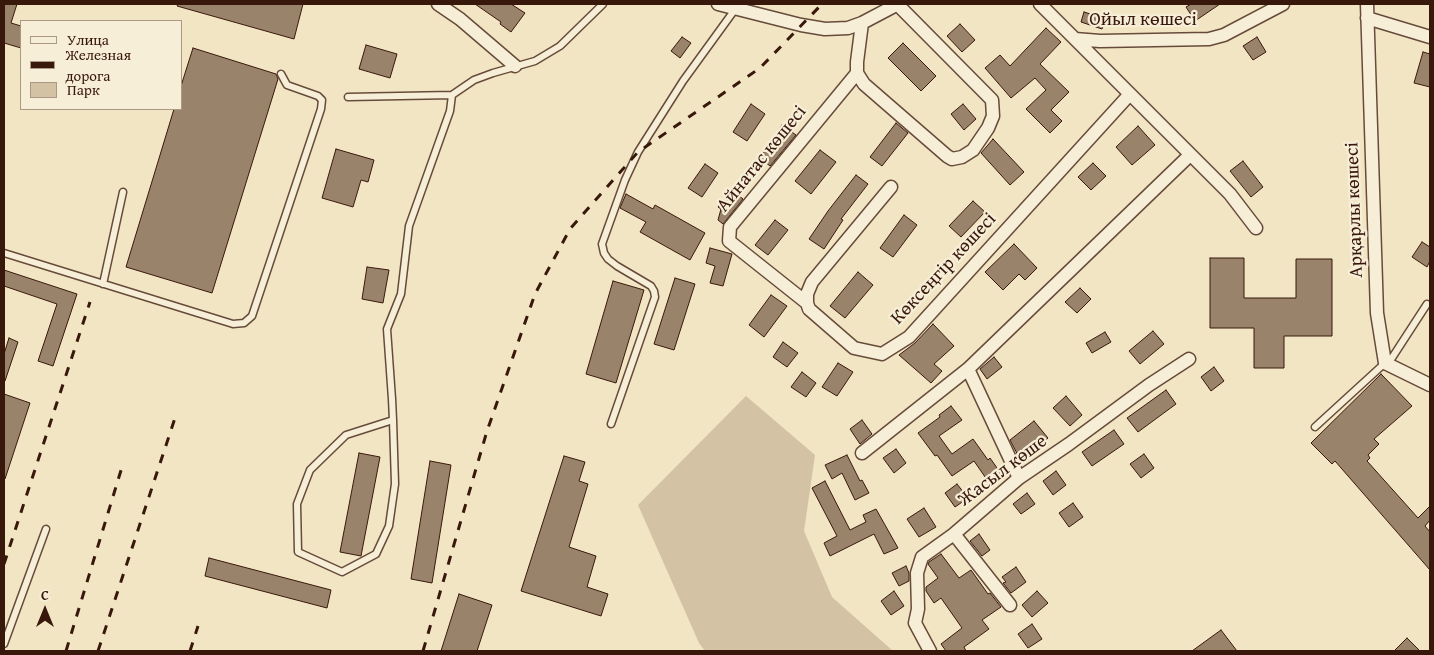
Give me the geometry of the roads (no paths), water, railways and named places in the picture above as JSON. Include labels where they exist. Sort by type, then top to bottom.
[{"type":"street","points":[[438,4],[460,19],[515,66]]},
{"type":"street","points":[[718,4],[737,6],[801,26],[825,29],[848,28],[862,23],[898,4],[992,100],[993,116],[988,128],[973,150],[962,157],[952,159],[947,156],[864,84],[858,73],[857,62],[862,23]]},
{"type":"street","name":"Ойыл көшесі","points":[[1040,4],[1075,39],[1100,41],[1209,39],[1224,36],[1283,4]]},
{"type":"street","name":"Арқарлы көшесі","points":[[1367,4],[1377,313],[1387,364]]},
{"type":"street","points":[[1367,18],[1430,36]]},
{"type":"street","points":[[1075,39],[1230,194],[1256,228]]},
{"type":"street","name":"Айнатас көшесі","points":[[807,302],[729,241],[730,227],[858,73]]},
{"type":"street","name":"Көксеңгір көшесі","points":[[807,302],[809,309],[815,315],[854,348],[882,354],[909,337],[1130,94]]},
{"type":"street","points":[[862,453],[968,369],[1190,154]]},
{"type":"street","points":[[807,302],[807,294],[812,282],[891,187]]},
{"type":"street","name":"Жасыл көше","points":[[930,651],[915,623],[918,609],[917,573],[922,557],[954,534],[984,506],[1019,478],[1149,385],[1189,359]]},
{"type":"street","points":[[1387,364],[1430,385]]},
{"type":"street","points":[[968,369],[1019,478]]},
{"type":"street","points":[[954,534],[1010,605]]},
{"type":"lane","points":[[348,96],[452,95],[474,80],[535,61],[560,46],[603,4]]},
{"type":"lane","points":[[611,424],[654,297],[654,291],[651,286],[608,259],[602,244],[625,180],[638,152],[683,81],[737,6]]},
{"type":"lane","points":[[4,253],[233,324],[244,323],[252,316],[321,109],[322,100],[318,96],[287,85],[281,74]]},
{"type":"lane","points":[[393,420],[346,435],[310,470],[296,504],[298,552],[342,572],[376,554],[389,526],[396,484],[393,420],[387,329],[401,294],[409,226],[450,111],[452,95]]},
{"type":"lane","points":[[103,284],[123,192]]},
{"type":"lane","points":[[1315,426],[1387,364],[1427,304]]},
{"type":"lane","points":[[4,644],[46,529]]},
{"type":"railway","points":[[423,651],[487,431],[535,294],[570,229],[638,152],[760,68],[822,4]]},
{"type":"railway","points":[[4,564],[90,302]]},
{"type":"railway","points":[[98,651],[177,412]]},
{"type":"railway","points":[[66,651],[122,467]]},
{"type":"railway","points":[[190,651],[198,626]]}]
